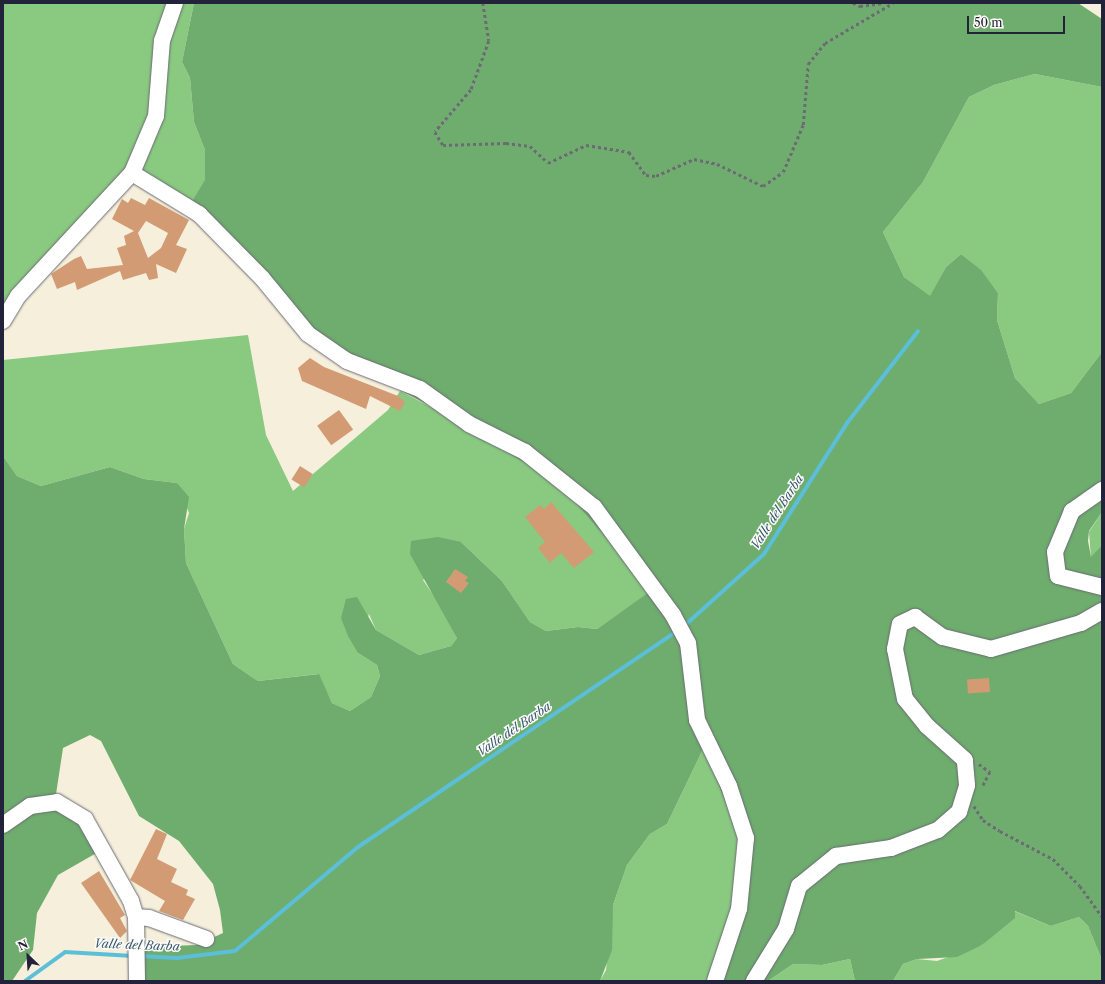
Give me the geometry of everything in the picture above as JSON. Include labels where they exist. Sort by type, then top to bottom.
[{"type":"street","points":[[3,321],[18,296],[132,172],[156,116],[162,40],[175,3]]},
{"type":"street","points":[[132,172],[199,214],[262,278],[308,334],[347,361],[420,390],[468,424],[525,452],[594,507],[673,614],[688,643],[697,720],[729,786],[746,838],[739,909],[715,981]]},
{"type":"street","points":[[1102,490],[1072,511],[1055,552],[1058,576],[1102,587]]},
{"type":"street","points":[[754,981],[786,929],[799,886],[836,856],[891,848],[938,830],[959,812],[967,785],[965,760],[927,726],[905,699],[895,649],[900,624],[915,617],[943,638],[990,649],[1081,624],[1102,611]]},
{"type":"street","points":[[3,825],[30,806],[57,802],[76,812],[91,827],[125,888],[136,917],[138,952],[137,981]]},
{"type":"street","points":[[136,917],[149,918],[206,939]]},
{"type":"path","points":[[483,3],[489,41],[471,90],[435,132],[443,146],[506,143],[530,146],[548,162],[586,145],[629,152],[646,175],[656,176],[694,159],[717,164],[763,186],[783,172],[803,125],[808,64],[825,42],[893,3]]},
{"type":"path","points":[[852,3],[860,6],[884,3]]},
{"type":"path","points":[[965,760],[989,768],[989,777],[979,792]]},
{"type":"path","points":[[975,801],[974,806],[983,820],[1061,866],[1102,916]]},
{"type":"green space","points":[[3,3],[194,3],[182,62],[190,78],[194,122],[205,150],[205,181],[192,201],[136,179],[10,314],[3,303]]},
{"type":"green space","points":[[194,3],[1078,3],[1102,19],[1102,87],[1035,74],[994,85],[969,97],[923,182],[883,232],[904,277],[930,296],[946,267],[961,254],[981,270],[998,293],[997,320],[1015,378],[1039,404],[1071,393],[1102,352],[1102,512],[1089,531],[1088,541],[1091,557],[1102,545],[1102,960],[1088,926],[1079,917],[1051,926],[1015,911],[1015,918],[982,945],[957,957],[917,959],[903,964],[893,981],[855,981],[850,959],[822,965],[793,964],[768,981],[718,981],[740,882],[738,837],[704,747],[667,824],[650,834],[627,865],[613,905],[612,950],[600,981],[139,981],[142,947],[197,945],[223,933],[220,910],[213,884],[179,841],[139,816],[101,741],[90,735],[63,748],[55,801],[107,847],[58,875],[37,913],[33,950],[12,981],[3,981],[3,456],[17,476],[41,486],[110,467],[144,479],[177,483],[189,497],[184,529],[186,563],[233,664],[258,681],[319,674],[332,703],[350,711],[371,697],[380,676],[377,665],[358,653],[348,636],[341,618],[346,599],[357,597],[376,630],[419,655],[451,646],[457,638],[410,554],[411,541],[438,537],[461,542],[502,581],[530,622],[546,631],[578,627],[597,629],[652,590],[557,482],[430,406],[312,344],[192,201],[205,180],[205,150],[194,122],[190,78],[182,62]]},
{"type":"green space","points":[[1035,74],[1102,87],[1102,352],[1071,393],[1039,404],[1015,378],[997,320],[998,293],[980,270],[961,254],[946,267],[930,297],[904,277],[883,232],[923,182],[969,97],[994,85]]},
{"type":"green space","points":[[248,335],[266,435],[293,491],[388,410],[400,391],[504,445],[557,482],[653,590],[597,629],[578,627],[546,631],[530,622],[502,581],[461,542],[423,580],[448,617],[457,638],[451,646],[419,655],[376,630],[369,614],[358,653],[377,665],[380,676],[371,697],[350,711],[332,703],[318,674],[258,681],[233,664],[186,563],[184,529],[189,513],[177,483],[144,479],[110,467],[41,486],[17,476],[3,456],[3,360]]},
{"type":"green space","points":[[1102,512],[1102,545],[1091,558],[1089,532]]},
{"type":"green space","points":[[704,747],[738,837],[740,882],[718,981],[600,981],[606,970],[613,905],[627,865],[650,834],[667,824]]},
{"type":"green space","points":[[1014,911],[1051,926],[1079,917],[1088,926],[1102,960],[1102,981],[893,981],[903,964],[917,959],[937,961],[982,945]]},
{"type":"green space","points":[[850,959],[855,981],[768,981],[793,964],[822,965]]},
{"type":"building","points":[[131,198],[145,205],[149,198],[189,220],[176,245],[187,249],[176,273],[156,264],[158,278],[149,280],[146,273],[123,280],[120,271],[77,290],[75,282],[57,289],[51,274],[81,256],[87,269],[123,265],[117,248],[126,245],[124,236],[134,231],[112,219],[122,199],[128,203]],"holes":[[[146,221],[168,233],[161,248],[148,258],[138,233]]]},
{"type":"building","points":[[310,358],[324,367],[398,396],[405,402],[400,411],[370,396],[366,409],[302,381],[298,368]]},
{"type":"building","points":[[339,410],[353,429],[331,445],[317,426]]},
{"type":"building","points":[[300,466],[313,474],[304,488],[292,480]]},
{"type":"building","points":[[551,502],[594,552],[574,568],[561,553],[550,563],[538,548],[545,542],[525,517],[540,505],[544,509]]},
{"type":"building","points":[[455,569],[468,577],[465,581],[469,583],[461,593],[446,582]]},
{"type":"building","points":[[989,678],[990,692],[968,694],[967,680]]},
{"type":"building","points":[[156,829],[167,834],[157,859],[177,869],[171,882],[188,890],[186,895],[195,899],[183,920],[159,911],[165,901],[130,880]]},
{"type":"building","points":[[99,871],[125,915],[120,918],[127,931],[120,938],[81,883]]},
{"type":"waterway","name":"Valle del Barba","points":[[683,627],[764,554],[847,423],[918,331]]},
{"type":"waterway","name":"Valle del Barba","points":[[140,956],[177,958],[235,951],[358,847],[678,630]]},
{"type":"waterway","name":"Valle del Barba","points":[[25,981],[65,952],[133,956]]}]
